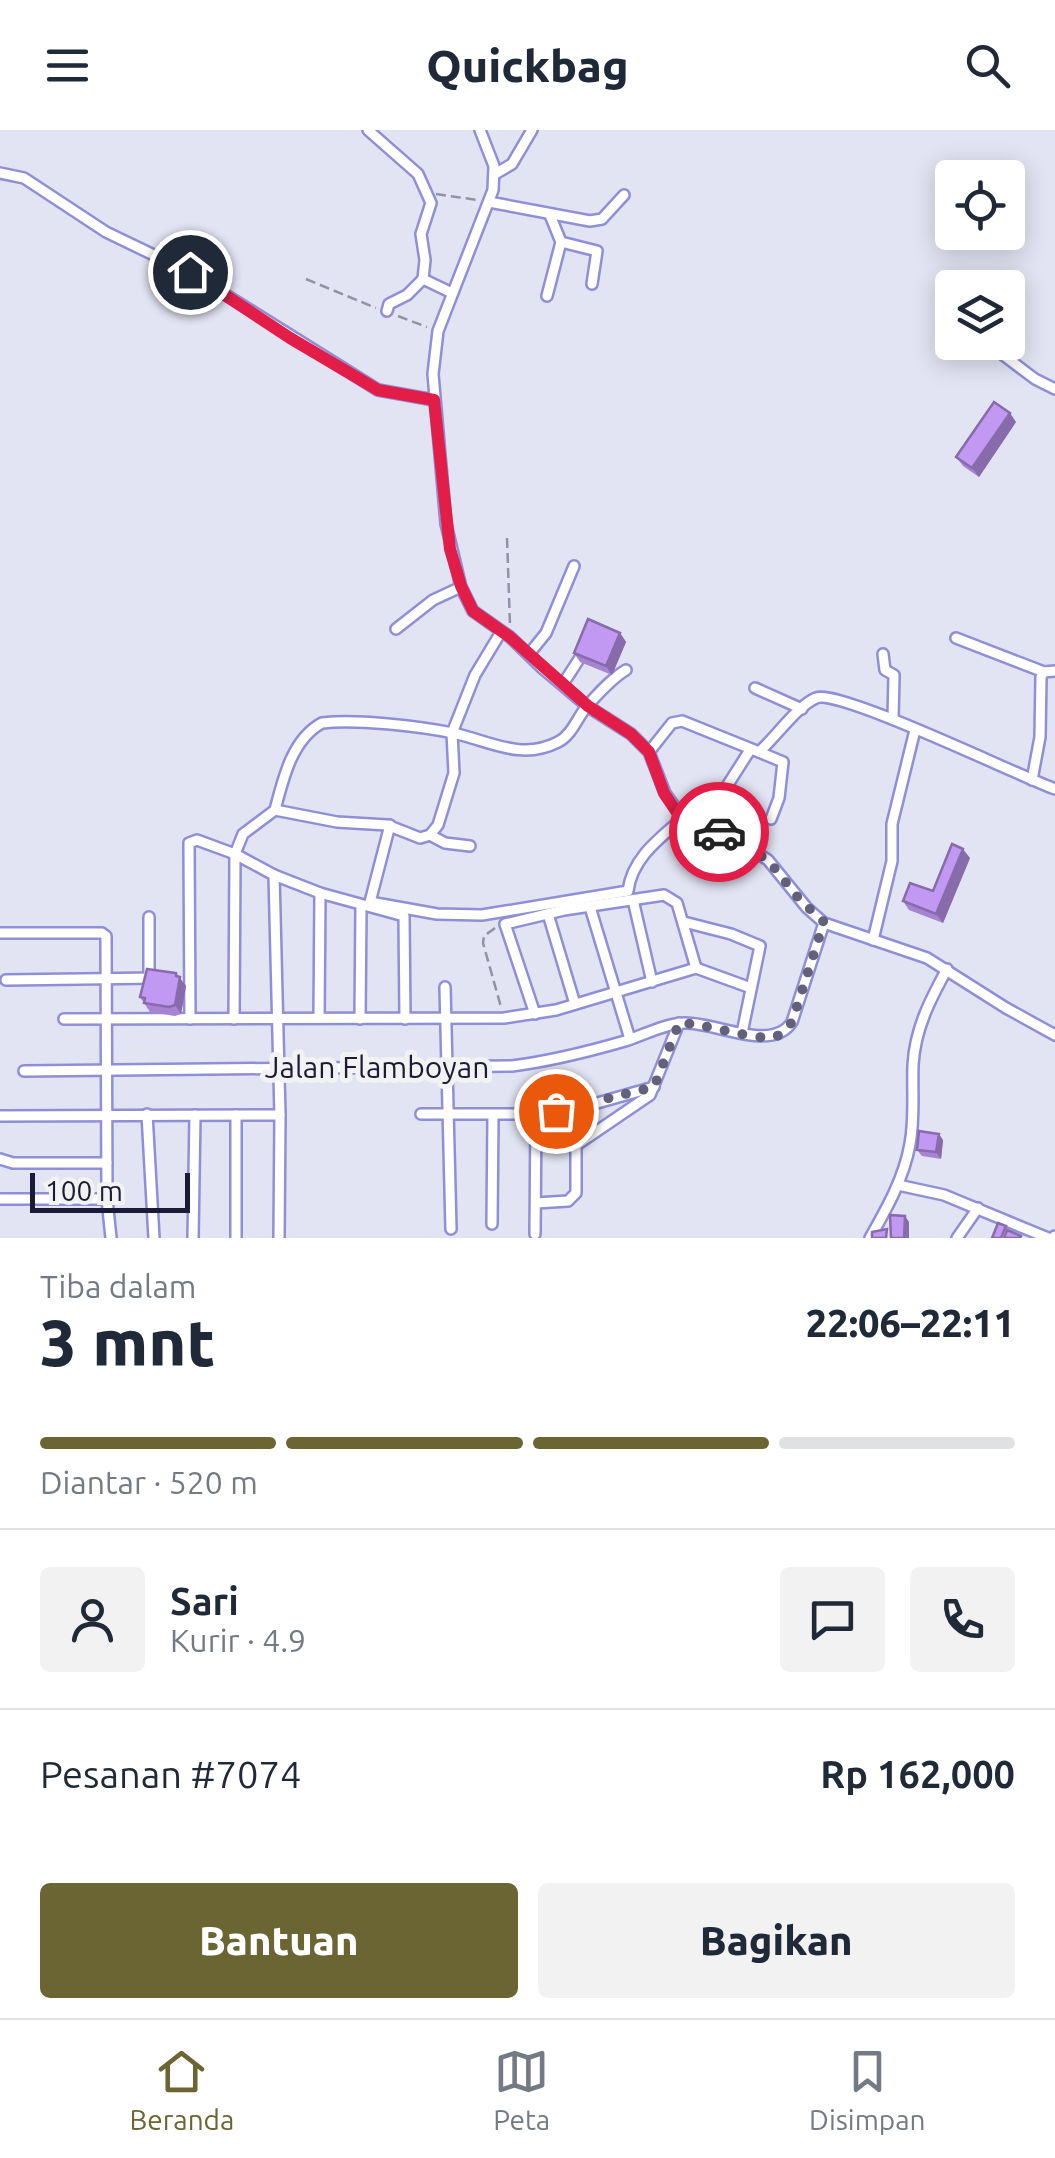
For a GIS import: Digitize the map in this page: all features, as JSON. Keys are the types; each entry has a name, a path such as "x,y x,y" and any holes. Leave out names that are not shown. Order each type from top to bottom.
{"street":[{"path":"368,130 418,174 430,204 421,234 423,279 407,296 389,304 386,312"},
{"path":"480,130 496,174 489,202 438,331 434,400 446,524 461,586 480,618 506,634 588,706 631,734 649,752 664,793 684,818 768,860 800,900 824,922 927,958 1055,1035"},
{"path":"496,174 512,164 532,130"},
{"path":"0,173 24,178 106,232 190,272 378,390 434,400"},
{"path":"489,202 578,221 598,220 610,213 624,195"},
{"path":"547,296 561,242 550,215"},
{"path":"561,242 597,251 592,284"},
{"path":"423,279 452,293"},
{"path":"1010,360 1055,389"},
{"path":"529,654 546,633 574,566"},
{"path":"396,628 433,600 461,586"},
{"path":"430,835 438,825 454,773 452,733 475,675 506,634"},
{"path":"956,638 1050,672 1040,681 1040,738 1032,780"},
{"path":"564,684 588,642"},
{"path":"883,654 885,670 894,672 893,719"},
{"path":"234,1019 235,854 243,834 275,810 301,741 322,722 452,733 498,748 530,750 563,740 614,677 626,670"},
{"path":"755,688 802,709"},
{"path":"708,827 720,798 754,751 816,698 828,696 893,719 1055,789"},
{"path":"649,752 677,721 695,724 783,762 771,819"},
{"path":"873,940 892,861 892,824 914,730"},
{"path":"275,810 337,822 364,821 414,836 430,835 440,842 470,846"},
{"path":"390,826 370,902 437,914 482,915 628,890 629,878 641,856 684,818"},
{"path":"190,1019 188,845 197,840 320,894 404,916 405,1019"},
{"path":"274,875 280,1115 278,1238"},
{"path":"319,1018 320,894"},
{"path":"535,1014 505,924 659,895 670,897 677,903 684,922 696,968"},
{"path":"633,900 652,982"},
{"path":"360,1019 362,906"},
{"path":"590,907 630,1039"},
{"path":"548,914 576,1004"},
{"path":"149,917 149,978"},
{"path":"684,922 759,944 761,952 742,1033"},
{"name":"Jalan Flamboyan","path":"24,1071 447,1068 543,1062 679,1023 710,1025 770,1038 788,1028 824,922"},
{"path":"0,933 102,932 107,939 107,1199 111,1238"},
{"path":"64,1020 504,1018 576,1004 696,968 751,988"},
{"path":"870,1238 898,1186 910,1147 913,1062 919,1032 923,1014 947,969"},
{"path":"6,980 163,978"},
{"path":"176,978 190,978"},
{"path":"445,986 452,1229"},
{"path":"578,1144 640,1104 654,1087 679,1023"},
{"path":"422,1114 536,1114 576,1109 654,1087"},
{"path":"536,1204 568,1201 575,1196 576,1109"},
{"path":"147,1114 154,1238"},
{"path":"194,1238 195,1114"},
{"path":"236,1114 236,1238"},
{"path":"535,1234 536,1114"},
{"path":"0,1116 280,1115"},
{"path":"492,1115 492,1224"},
{"path":"0,1159 13,1163 108,1163"},
{"path":"898,1186 944,1194 1053,1238"},
{"path":"0,1199 107,1199"},
{"path":"957,1238 978,1208"}],"path":[{"path":"426,192 489,202"},
{"path":"306,279 438,331"},
{"path":"506,634 507,538"},
{"path":"504,1018 483,939 486,933 505,924"}],"building":[{"path":"994,402 1010,413 972,468 956,457"},
{"path":"588,619 620,633 606,666 574,653"},
{"path":"952,844 963,849 936,914 903,901 910,883 933,891"},
{"path":"147,969 180,977 175,1005 144,1003 145,998 140,997"},
{"path":"919,1131 939,1134 936,1152 917,1150"},
{"path":"890,1215 905,1216 904,1238 891,1238"},
{"path":"998,1223 1006,1226 1001,1238 992,1238"},
{"path":"887,1229 886,1238 872,1238 872,1232"},
{"path":"1007,1230 1021,1236 1020,1238 1004,1238"}],"way so far":[{"path":"556,1111 654,1087 679,1023 710,1025 770,1038 792,1022 824,922 800,900 768,860 719,832"}],"route":[{"path":"190,272 378,390 434,400 450,549 473,611 510,637 588,706 631,734 649,752 664,793 676,811 719,832"}]}
